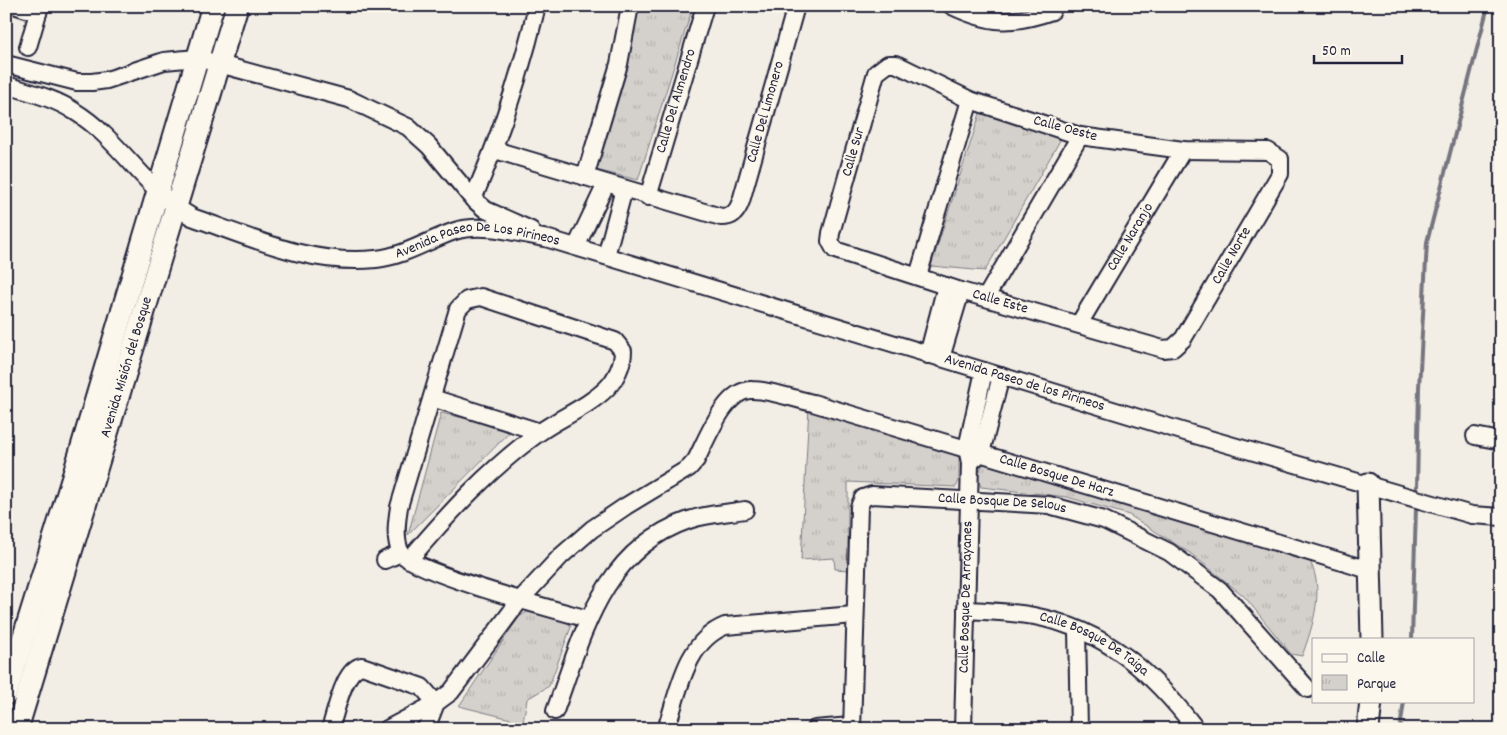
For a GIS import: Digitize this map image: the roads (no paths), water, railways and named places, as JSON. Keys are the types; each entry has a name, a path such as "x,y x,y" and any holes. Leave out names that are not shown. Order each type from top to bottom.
{"main road":[{"name":"Avenida Misión del Bosque","path":"6,694 159,192 213,6"},
{"name":"Avenida Misión del Bosque","path":"17,729 177,209 237,6"},
{"path":"1368,484 1372,638"},
{"path":"1368,729 1371,702"}],"street":[{"path":"16,6 39,10 28,47"},
{"path":"473,199 495,150 522,64 537,6"},
{"path":"585,177 619,64 630,6"},
{"name":"Calle Del Almendro","path":"648,197 705,6"},
{"name":"Calle Del Limonero","path":"648,197 721,216 732,215 738,210 796,6"},
{"path":"952,6 974,17 1000,22 1029,19 1052,11"},
{"name":"Avenida Paseo De Los Pirineos","path":"6,64 77,82 92,82 117,77 164,60 198,58 349,99 408,127 430,146 473,199 486,210 549,239"},
{"name":"Calle Oeste","path":"888,64 896,64 970,100 1080,136 1183,150 1268,151 1280,160"},
{"name":"Calle Sur","path":"831,246 831,233 876,73 888,64"},
{"name":"Avenida Paseo De Los Pirineos","path":"6,85 46,98 74,111 97,128 177,209 192,217 302,254 330,259 378,259 404,253 456,230 483,228 549,239"},
{"path":"918,276 970,100"},
{"path":"986,297 1080,136"},
{"path":"495,150 648,197"},
{"name":"Calle Naranjo","path":"1079,324 1183,150"},
{"name":"Calle Norte","path":"1173,348 1183,339 1280,174 1280,160"},
{"path":"576,247 606,184"},
{"path":"606,256 624,190"},
{"name":"Avenida Paseo de los Pirineos","path":"549,239 984,371 1472,515 1501,517"},
{"name":"Calle Este","path":"831,246 840,253 954,288 1163,349 1173,348"},
{"path":"935,356 954,288"},
{"path":"472,298 490,300 616,341 622,346 622,362 608,388 540,432 478,484 405,556 397,532 399,507 458,309 472,298"},
{"name":"Calle Bosque De Arrayanes","path":"963,729 969,500 984,371"},
{"name":"Calle Bosque De Arrayanes","path":"973,455 1001,376"},
{"name":"Calle Bosque De Harz","path":"520,600 561,556 592,529 689,468 696,460 729,400 742,391 753,390 813,403 973,455 1370,570"},
{"path":"432,398 540,432"},
{"path":"1475,436 1501,442"},
{"name":"Calle Bosque De Selous","path":"852,728 854,615 859,507 863,498 872,495 1028,503 1075,511 1104,520 1160,547 1220,590 1308,689"},
{"path":"555,711 588,618 616,570 640,547 689,520 745,510"},
{"path":"385,560 405,556 520,600 588,618"},
{"path":"388,729 436,703 451,692 520,600"},
{"name":"Calle Bosque De Taiga","path":"966,610 1036,616 1077,630 1128,656 1162,687 1196,729"},
{"path":"666,729 693,652 713,631 725,626 854,615"},
{"path":"1077,630 1079,729"},
{"path":"330,729 347,678 353,669 358,667 422,687 436,703"},
{"path":"426,729 436,703"},
{"path":"816,729 852,728"}],"waterway":[{"path":"1417,488 1419,388 1427,242 1488,6"},
{"path":"1412,638 1416,508"},
{"path":"1400,729 1404,702"}]}
